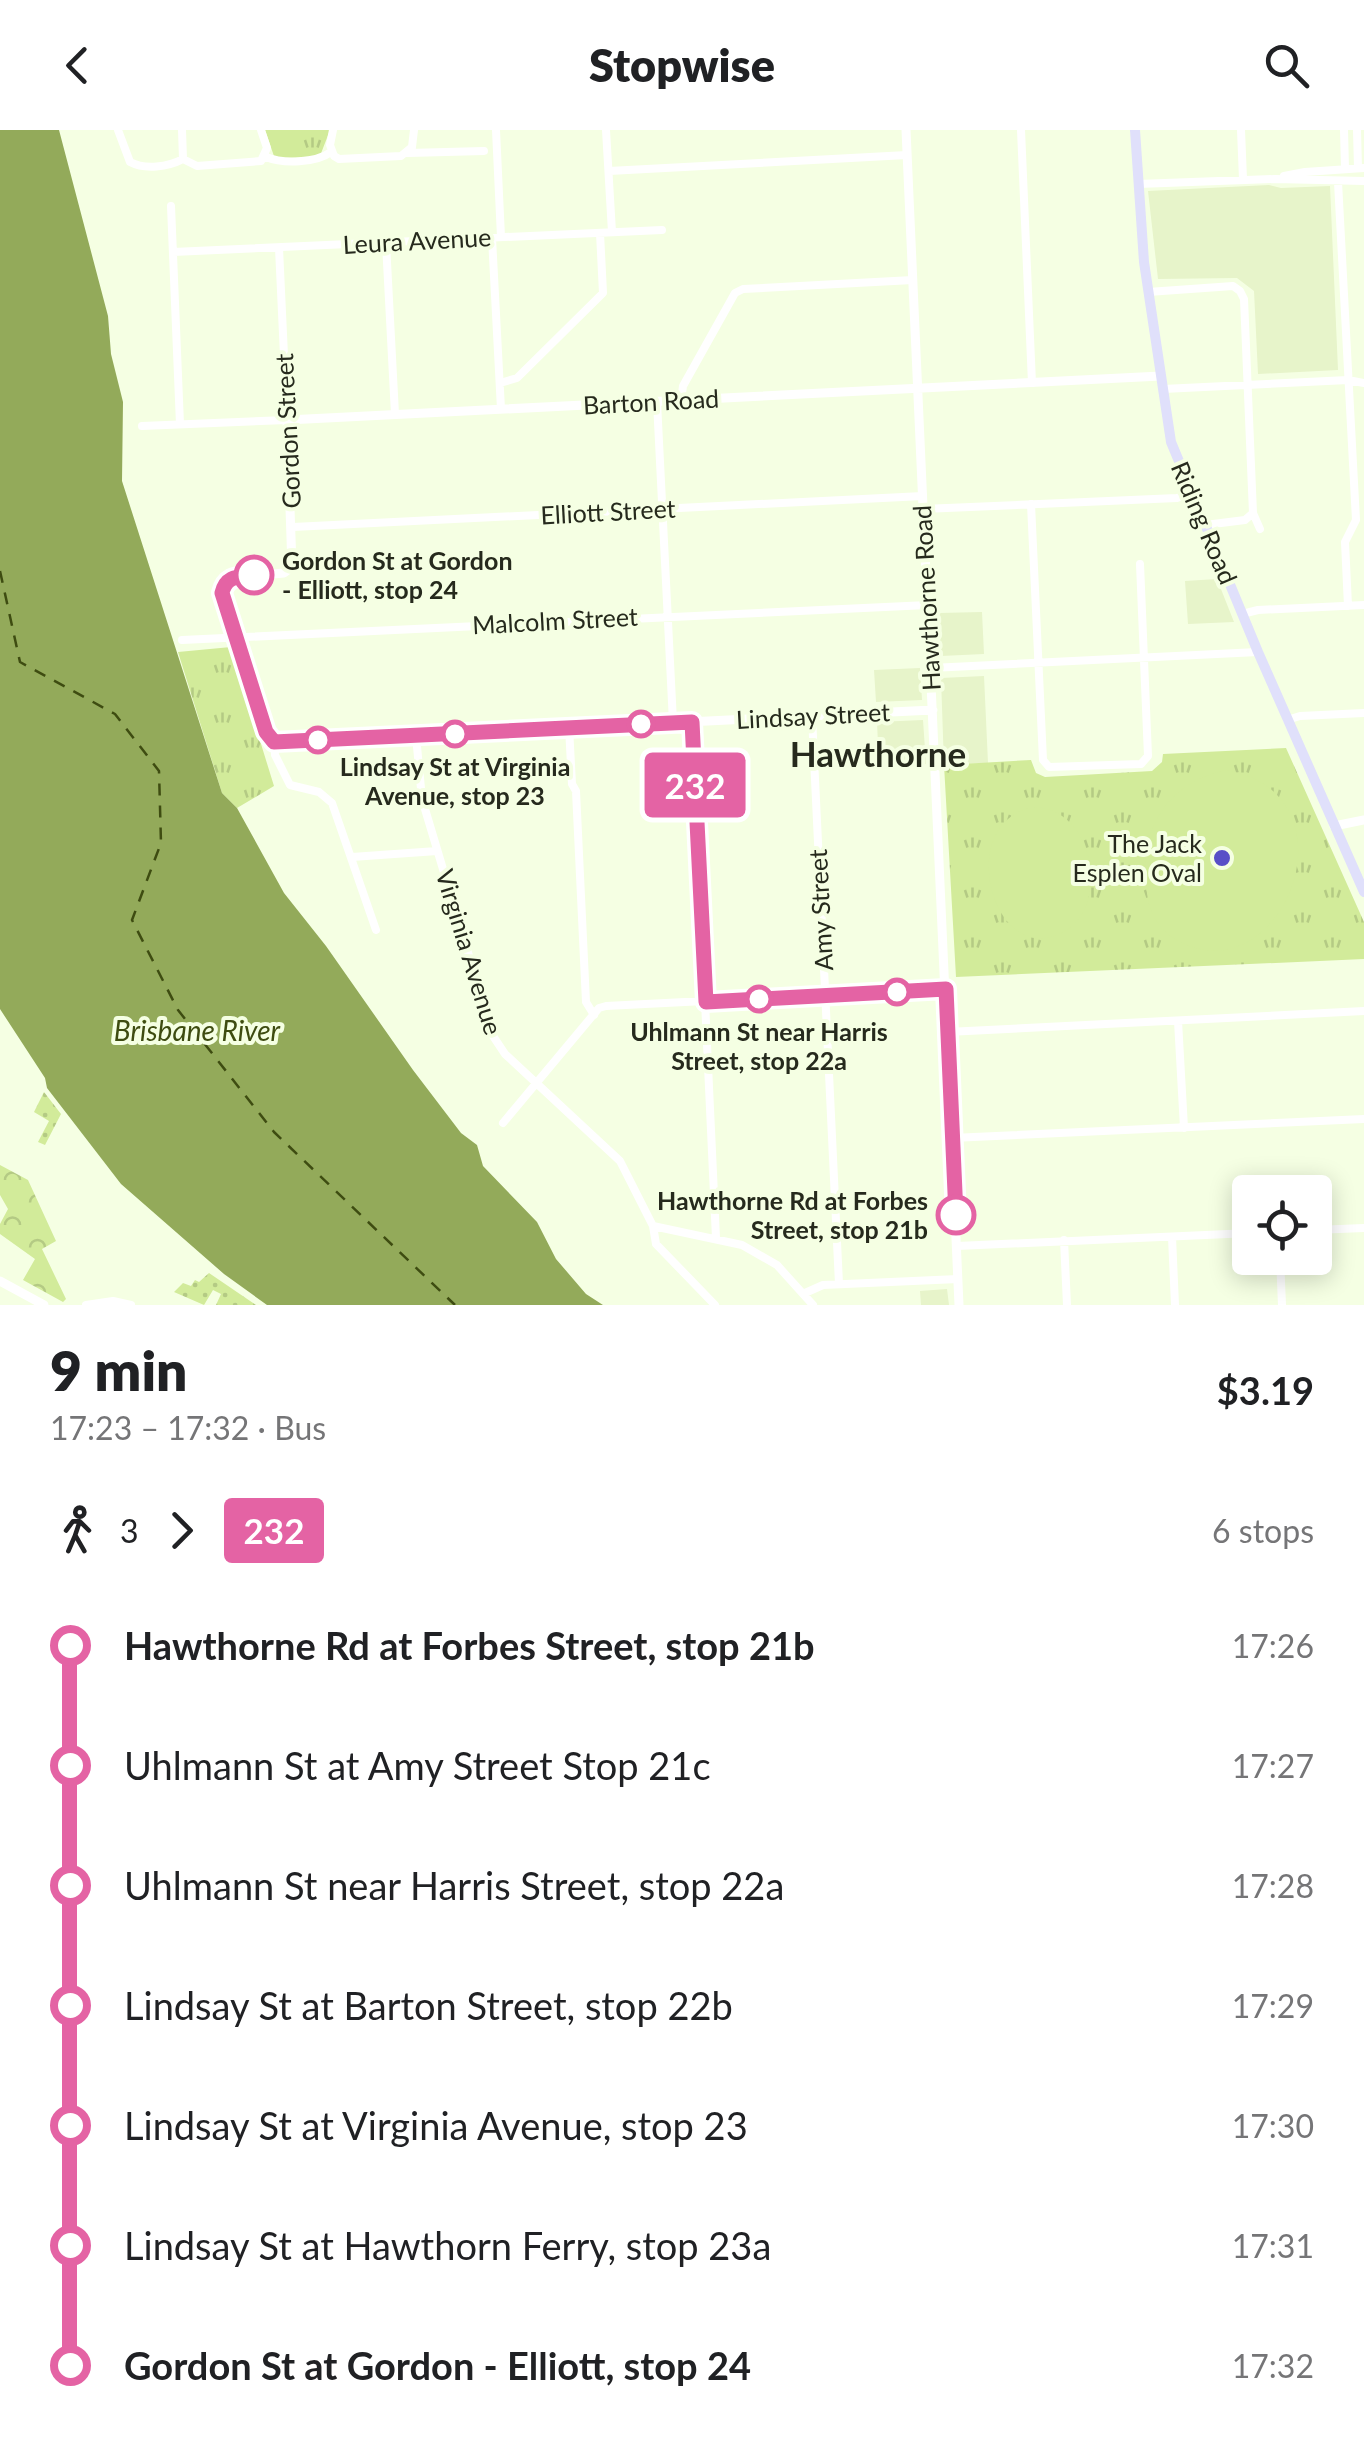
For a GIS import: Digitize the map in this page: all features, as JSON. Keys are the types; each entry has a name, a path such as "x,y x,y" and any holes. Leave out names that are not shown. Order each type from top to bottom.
{"main road":[{"name":"Riding Road","path":"1135,130 1148,292 1171,442 1364,892"}],"street":[{"path":"118,130 130,162 135,165 170,165 183,159"},
{"path":"182,130 183,159"},
{"path":"262,130 266,157"},
{"path":"331,152 332,130"},
{"path":"408,153 414,130"},
{"path":"496,130 501,409"},
{"path":"606,130 612,232"},
{"name":"Hawthorne Road","path":"906,130 959,1305"},
{"path":"1021,130 1032,382"},
{"path":"1241,130 1243,179"},
{"path":"1344,130 1345,168"},
{"path":"1274,178 1361,168 1356,130"},
{"path":"331,152 339,158 484,151"},
{"path":"183,159 197,166 253,164 266,157 277,161 320,158 331,152"},
{"path":"609,172 907,156"},
{"path":"1138,184 1274,178 1364,181"},
{"path":"1338,182 1356,520 1345,542 1348,606"},
{"path":"171,206 180,424"},
{"name":"Leura Avenue","path":"173,252 662,230"},
{"path":"500,382 517,378 603,292 600,232"},
{"path":"386,242 395,414"},
{"name":"Gordon Street","path":"279,248 294,558 290,570 284,573 234,577 224,584 223,596 275,754 290,784 319,792 332,803 352,857"},
{"path":"681,401 683,386 735,292 913,280"},
{"path":"1148,292 1232,286 1244,299 1254,513 1260,529"},
{"path":"1162,383 1364,379"},
{"name":"Barton Road","path":"142,426 1032,382 1162,383"},
{"path":"657,402 673,722"},
{"path":"923,510 1177,498 1191,492"},
{"name":"Elliott Street","path":"293,527 923,496"},
{"path":"1031,504 1045,766 1141,764 1146,760 1149,752 1140,564"},
{"path":"1205,526 1245,520 1254,513"},
{"name":"Malcolm Street","path":"182,640 928,604"},
{"path":"1242,614 1364,605"},
{"path":"931,668 1258,652"},
{"name":"Lindsay Street","path":"274,742 932,710"},
{"path":"1287,720 1364,713"},
{"name":"Amy Street","path":"812,716 839,1284"},
{"path":"692,722 716,1238"},
{"path":"569,727 586,1002 594,1014"},
{"name":"Virginia Avenue","path":"416,736 419,789 493,1036 505,1054 620,1161 653,1226 656,1244 715,1305"},
{"path":"1334,826 1364,820"},
{"path":"376,930 352,857 438,851"},
{"path":"504,1123 594,1014 606,1006 946,989"},
{"path":"948,1032 1364,1011"},
{"path":"1178,1021 1184,1128"},
{"path":"952,1138 1364,1120"},
{"path":"653,1226 742,1246 777,1265 813,1305"},
{"path":"1332,1229 1364,1228"},
{"path":"957,1246 1232,1234"},
{"path":"1172,1236 1175,1305"},
{"path":"1064,1240 1067,1305"},
{"path":"1281,1275 1282,1305"},
{"path":"805,1293 823,1285 958,1279"},
{"path":"0,1281 44,1305"},
{"path":"86,1305 112,1301 131,1305"}],"shaded area":[{"path":"1330,186 1338,370 1258,374 1254,291 1237,278 1158,279 1148,191"},
{"path":"1217,579 1234,622 1188,624 1185,581"},
{"path":"982,612 984,654 941,656 939,613"},
{"path":"920,668 922,700 876,702 874,670"},
{"path":"984,676 988,763 944,765 941,678"},
{"path":"923,720 926,764 879,767 877,722"},
{"path":"947,1289 949,1305 921,1305 920,1291"}],"green space":[{"path":"265,130 330,130 320,156 275,159"},
{"path":"231,647 274,786 237,808 222,793 178,652"},
{"path":"1286,748 1364,922 1364,959 956,977 944,765 1031,760 1036,773 1045,777 1152,771 1162,762 1163,754"},
{"name":"The Jack Esplen Oval","path":"1226,770 1266,786 1289,812 1298,846 1294,880 1279,913 1255,937 1224,950 1189,946 1159,924 1149,904 1146,858 1157,819 1169,802 1203,777"},
{"path":"1033,807 1056,812 1073,826 1085,846 1090,868 1090,892 1082,913 1068,929 1046,938 1026,936 1009,923 990,882 989,857 996,835 1010,817"},
{"path":"44,1092 61,1114 45,1145 38,1142 49,1121 34,1112"},
{"path":"0,1165 28,1180 56,1241 42,1249 66,1299 63,1302 23,1280 35,1259 0,1234 0,1224 8,1209 0,1195"},
{"path":"209,1273 256,1305 216,1305 221,1294 213,1290 204,1305 174,1292 183,1283 191,1286"}],"water":[{"name":"Brisbane River","path":"0,130 59,130 108,316 111,354 123,402 122,481 222,793 237,808 284,893 461,1133 477,1145 483,1166 537,1222 556,1259 586,1294 603,1305 267,1305 224,1274 121,1184 47,1088 45,1078 0,1009"}],"ferry route":[{"path":"0,571 20,662 115,714 159,771 161,843 132,920 178,1010 274,1132 455,1305"}],"bus line":[{"name":"232","path":"254,575 231,578 222,593 266,732 274,742 692,722 706,1002 946,989 956,1215"}],"place":[{"name":"Gordon St at Gordon - Elliott, stop 24","path":"254,575"},
{"name":"Lindsay St at Virginia Avenue, stop 23","path":"455,734"},
{"name":"The Jack Esplen Oval","path":"1222,858"},
{"name":"Uhlmann St near Harris Street, stop 22a","path":"759,999"},
{"name":"Hawthorne Rd at Forbes Street, stop 21b","path":"956,1215"}],"district":[{"name":"Hawthorne","path":"878,755"}]}
